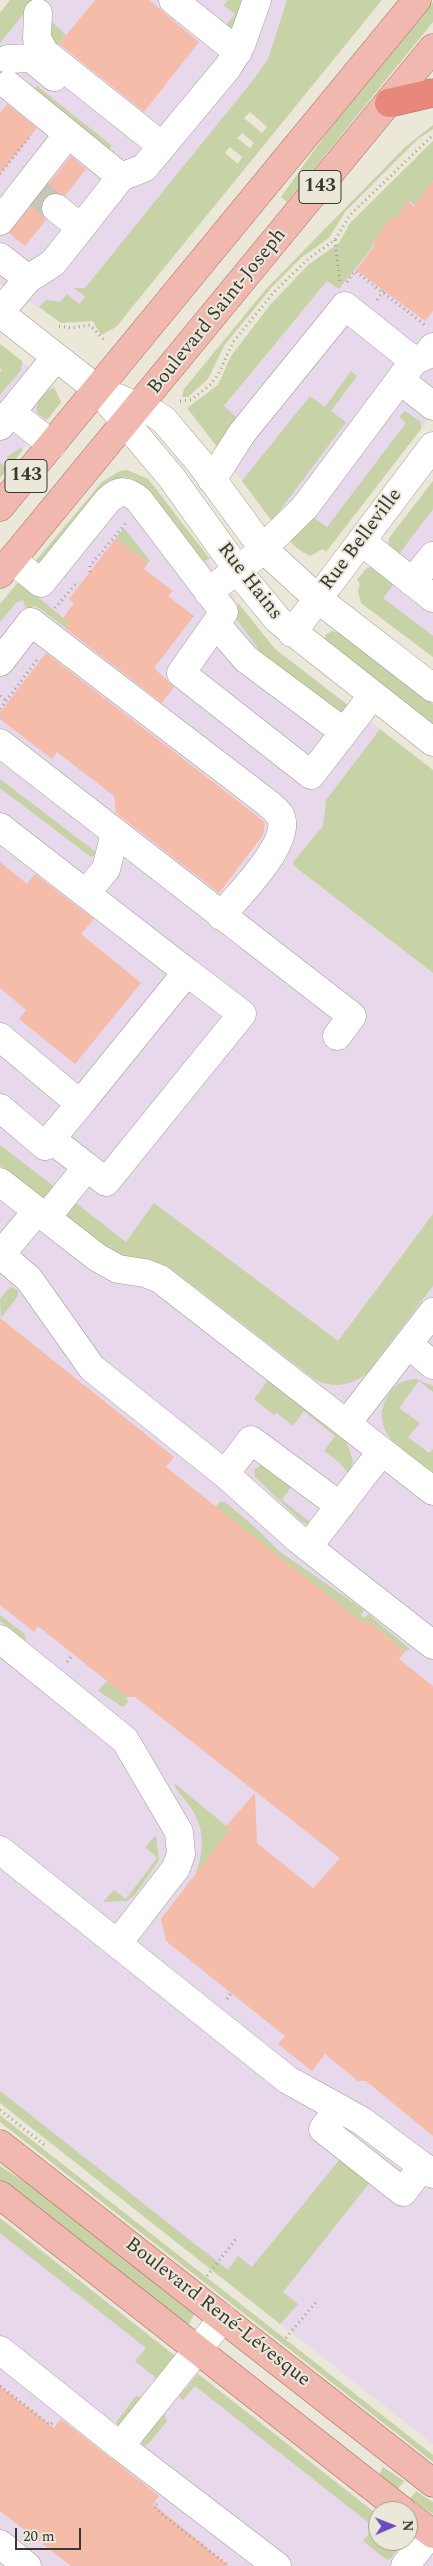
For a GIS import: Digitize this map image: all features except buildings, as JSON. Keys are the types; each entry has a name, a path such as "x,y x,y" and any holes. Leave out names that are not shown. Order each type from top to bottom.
{"highway":[{"path":"389,103 433,93"}],"main road":[{"name":"143","path":"0,506 98,390 417,0"},
{"name":"Boulevard Saint-Joseph","path":"6,567 133,415 433,48"},
{"name":"Boulevard René-Lévesque","path":"0,2144 433,2483"},
{"name":"Boulevard René-Lévesque","path":"0,2195 390,2501"},
{"path":"418,2522 432,2533"}],"street":[{"path":"173,0 238,52"},
{"path":"2,318 28,279 53,263 122,177 144,168 228,68 238,52 256,0"},
{"path":"43,6 37,39 45,53 158,151"},
{"path":"5,80 7,51 43,6"},
{"path":"5,80 31,58 158,151"},
{"path":"5,80 122,177"},
{"path":"0,221 40,195 68,134"},
{"path":"40,195 81,228"},
{"path":"0,256 28,279"},
{"path":"212,480 242,433 345,306 419,354 433,406"},
{"name":"Rue Hains","path":"2,318 133,415 171,477 238,570 278,620 372,696 433,742"},
{"path":"208,592 264,548 305,507 419,354"},
{"path":"52,445 6,419 56,357"},
{"name":"Rue Hains","path":"133,415 164,420 264,548 318,598 433,688"},
{"name":"Rue Belleville","path":"292,633 431,452"},
{"path":"6,567 41,583 108,500 119,491 126,491 139,500 224,612 181,672 311,775 372,696"},
{"path":"361,541 423,590 433,556"},
{"path":"0,662 31,622 269,804 280,816 282,833 273,853 221,916"},
{"path":"216,624 246,659 344,732"},
{"path":"0,743 352,1016 337,1036"},
{"path":"0,828 86,892 242,1014 106,1182 52,1139"},
{"path":"86,892 106,869 115,833"},
{"path":"0,1108 45,1146 187,972"},
{"path":"0,1036 80,1104"},
{"path":"87,1167 0,1254 33,1283 92,1368 225,1474 308,1547 433,1644"},
{"path":"0,1182 41,1215 111,1266 126,1272 153,1275 160,1279 433,1491"},
{"path":"347,1423 433,1312"},
{"path":"408,1344 433,1365"},
{"path":"225,1474 251,1440 340,1506"},
{"path":"308,1547 382,1452"},
{"path":"0,1639 124,1740 179,1832 182,1854 176,1868 118,1943"},
{"path":"0,1850 288,2080 362,2121 428,2170"},
{"path":"120,2446 223,2318"},
{"path":"0,2350 120,2446 277,2566"},
{"path":"405,2566 432,2533"},
{"path":"0,2544 27,2566"}],"path":[{"path":"0,174 35,130"},
{"name":"Boulevard Saint-Joseph","path":"179,400 191,400 210,385 218,374 233,342 275,291 308,259 335,239 350,215 433,135"},
{"path":"335,239 341,290 354,271 383,291 419,354"},
{"path":"373,305 383,291"},
{"path":"62,328 90,325 96,335"},
{"path":"90,572 90,566 123,526"},
{"path":"56,609 75,585 80,584"},
{"path":"0,709 40,656"},
{"path":"0,696 7,701"},
{"path":"227,1999 231,1993"},
{"path":"205,2278 236,2239"},
{"path":"284,2340 316,2302"}],"shaded area":[{"path":"10,0 295,0 266,76 64,323 0,284 0,13"},
{"path":"433,178 433,413 326,552 323,549 310,556 298,549 270,519 211,439 224,407 327,281"},
{"path":"0,344 54,387 61,402 0,478"},
{"path":"127,470 148,479 157,489 239,604 275,649 380,729 326,800 323,826 293,862 294,866 433,973 433,2444 0,2103 0,604 102,482 120,471"},
{"path":"433,481 433,657 361,603 358,591 360,584 357,580"},
{"path":"0,2218 368,2507 368,2551 418,2551 418,2546 433,2558 433,2566 0,2566"}],"green space":[{"path":"10,0 35,0 0,43 0,13"},
{"path":"228,0 242,0 231,31 225,26 235,14 223,5"},
{"path":"287,0 382,0 116,327 101,335 93,321 61,323 39,307 46,300 60,302 67,294 79,304 85,297 74,288 85,288 254,79 268,59","holes":["250,112 267,127 262,133 244,118","242,133 254,143 250,148 237,138","230,147 242,157 238,164 225,153"]},
{"path":"433,2 433,22 287,202 281,197 348,103"},
{"path":"49,19 66,35 53,51"},
{"path":"37,86 111,145 109,152 32,92"},
{"path":"433,125 433,129 418,139 345,212 329,238 302,257 272,287 224,346 208,379 188,397 182,397 184,389 266,289 405,147"},
{"path":"433,141 433,181 415,205 410,201 395,221 391,218 372,244 374,245 339,289 327,281 224,406 237,418 218,448 187,408 218,385 231,356 270,305 308,265 339,243 350,223"},
{"path":"0,344 22,361 21,370 0,395 0,373 2,370 0,368"},
{"path":"351,371 357,376 331,411 346,422 272,521 242,481 310,396 325,407"},
{"path":"54,387 61,402 47,420 38,414 36,408 40,397"},
{"path":"405,411 421,422 421,429 326,552 323,549 310,556 298,549 289,540 313,517 327,527 406,423 400,418 401,414"},
{"path":"20,448 23,450 0,478 0,463 5,466 8,462 7,457"},
{"path":"127,470 148,479 210,559 199,562 193,558 164,515 139,483 133,479 123,478 108,485 40,567 34,563 102,482 120,471"},
{"path":"433,481 433,509 399,554 389,547 389,538"},
{"path":"124,528 150,561 148,563 116,538"},
{"path":"371,567 394,584 383,598 433,636 433,657 361,603 358,591 360,584 357,580 366,569"},
{"path":"19,581 63,618 166,697 162,701 39,608 33,606 27,611 23,600 16,603 0,622 0,604"},
{"path":"239,604 275,649 349,706 341,717 264,657 235,617 234,610"},
{"path":"332,631 340,633 433,704 433,726 326,644 325,635"},
{"path":"380,729 433,770 433,973 294,866 293,862 323,826 326,800"},
{"path":"0,779 97,853 91,857 0,788"},
{"path":"0,1145 56,1188 46,1201 0,1165"},
{"path":"72,1200 126,1242 154,1203 338,1341 433,1214 433,1286 367,1373 354,1381 341,1385 328,1384 314,1379 169,1267 132,1260 104,1246 62,1212"},
{"path":"10,1287 18,1290 18,1296 1,1318 0,1299"},
{"path":"416,1379 433,1386 433,1392 419,1381 399,1408 420,1423 408,1437 429,1453 433,1449 433,1474 394,1443 387,1434 383,1423 382,1412 386,1399 392,1390 402,1382"},
{"path":"268,1380 347,1443 353,1461 349,1474 340,1463 324,1451 335,1436 304,1411 293,1426 277,1413 274,1415 254,1399"},
{"path":"262,1464 293,1484 282,1500 310,1522 306,1524 301,1521 255,1477 254,1470"},
{"path":"220,1502 225,1502 256,1528 279,1551 364,1610 361,1615 365,1618 368,1614 410,1649 405,1651 367,1620 364,1624 215,1507"},
{"path":"0,1615 25,1634 26,1641 0,1621"},
{"path":"107,1681 127,1697 128,1702 123,1707 98,1691"},
{"path":"174,1783 230,1829 195,1875 201,1857 201,1830 194,1813 176,1789"},
{"path":"156,1835 159,1860 135,1895 127,1901 103,1902 114,1890 126,1899 157,1858 145,1847"},
{"path":"0,2091 228,2270 238,2256 252,2267 345,2153 371,2181 283,2292 298,2304 280,2324 0,2103"},
{"path":"0,2115 433,2455 433,2462 0,2122"},
{"path":"0,2166 38,2190 191,2309 194,2315 189,2324 182,2323 0,2180"},
{"path":"0,2218 175,2356 160,2377 156,2378 135,2361 146,2348 0,2233"},
{"path":"198,2374 368,2507 368,2522 195,2386 183,2400 179,2397"},
{"path":"136,2396 142,2398 118,2426 116,2422"},
{"path":"165,2415 167,2421 148,2444 144,2446 142,2444 143,2439 162,2416"},
{"path":"383,2467 404,2481 397,2490 378,2477"},
{"path":"416,2491 433,2502 433,2514 418,2504 418,2501 410,2499"},
{"path":"368,2535 368,2545 363,2541"},
{"path":"376,2551 397,2551 387,2560"}],"tunnel":[{"path":"37,193 56,208"}]}
